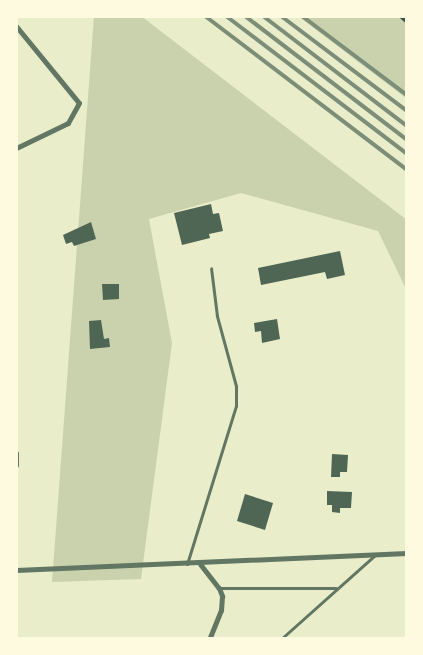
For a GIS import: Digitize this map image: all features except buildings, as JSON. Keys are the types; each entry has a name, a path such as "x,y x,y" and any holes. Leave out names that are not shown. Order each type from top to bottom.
{"street":[{"path":"16,26 79,103 68,123 16,148"},
{"path":"16,453 16,465"},
{"path":"16,570 200,564 407,553"},
{"path":"200,564 219,588 221,610 209,639"}],"lane":[{"path":"187,564 236,406 236,386 217,316 211,268"},
{"path":"281,639 375,555"},
{"path":"219,588 338,588"}],"path":[{"path":"400,16 407,22"}],"green space":[{"path":"94,16 141,16 407,220 407,291 378,231 241,193 149,219 172,343 141,579 52,582"},
{"path":"298,16 407,16 407,99"}],"railway":[{"path":"205,16 407,170"},
{"path":"226,16 407,154"},
{"path":"245,16 407,140"},
{"path":"263,16 407,126"},
{"path":"281,16 407,111"},
{"path":"302,16 407,95"}]}
